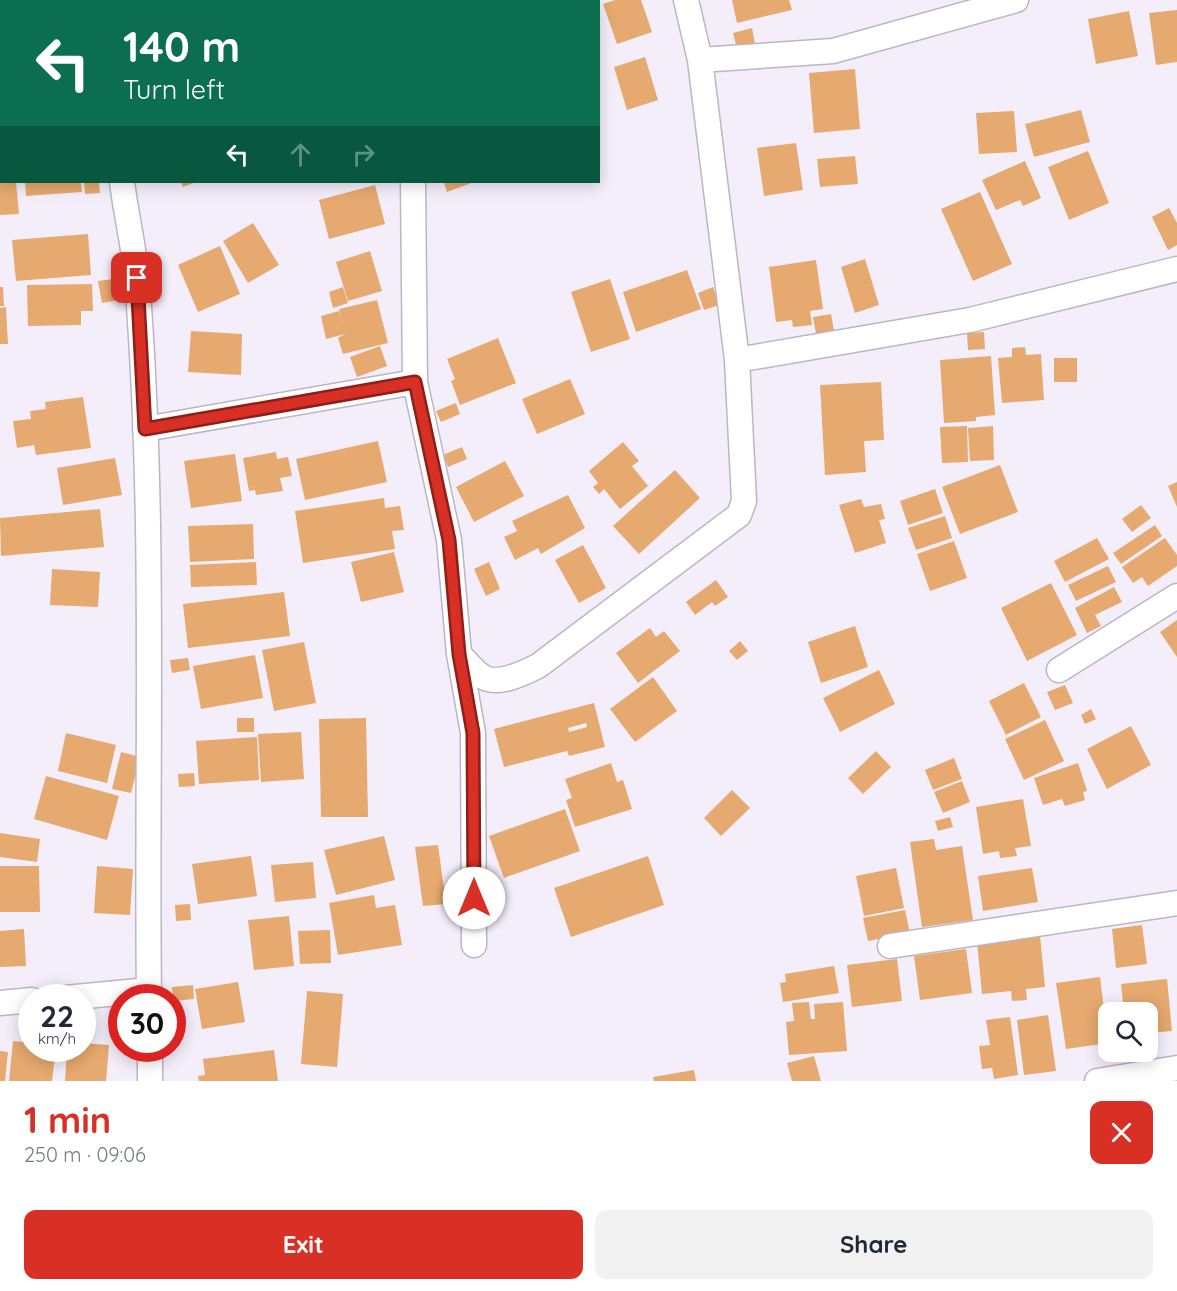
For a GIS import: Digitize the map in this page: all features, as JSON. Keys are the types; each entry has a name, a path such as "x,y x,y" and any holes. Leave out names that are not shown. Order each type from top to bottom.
{"street":[{"path":"459,654 484,678 498,679 523,674 538,666 623,604 740,515 744,501 737,360 700,60 686,0"},
{"path":"700,60 843,50 1016,0"},
{"path":"122,183 137,278 145,429 151,690 149,984"},
{"path":"413,183 415,382 449,540 459,654 473,733 474,945"},
{"path":"737,360 970,320 1177,269"},
{"path":"145,429 415,382"},
{"path":"1059,670 1177,596"},
{"path":"890,946 1177,903"},
{"path":"0,1003 18,1001"},
{"path":"150,1062 150,1081"},
{"path":"1110,1080 1177,1068"}],"building":[{"path":"615,0 641,0 652,32 617,44 603,4"},
{"path":"732,0 789,0 792,10 737,23"},
{"path":"1177,10 1177,62 1156,65 1149,13"},
{"path":"1129,11 1138,56 1096,64 1088,19"},
{"path":"752,28 755,44 737,48 733,33"},
{"path":"645,57 658,100 627,110 614,67"},
{"path":"855,69 860,129 814,133 809,73"},
{"path":"1081,110 1090,142 1034,157 1025,124"},
{"path":"1014,111 1017,152 979,154 976,113"},
{"path":"796,143 803,190 764,196 757,148"},
{"path":"1088,151 1109,203 1069,220 1048,167"},
{"path":"855,156 858,184 820,187 817,159"},
{"path":"1025,161 1041,198 1023,206 1020,200 996,210 982,180"},
{"path":"0,183 16,183 19,214 0,215"},
{"path":"25,183 81,183 82,192 26,196"},
{"path":"84,183 99,183 100,193 85,194"},
{"path":"181,183 193,183 183,187"},
{"path":"444,183 471,183 447,192"},
{"path":"375,185 385,224 329,239 319,200"},
{"path":"980,192 1012,264 973,281 941,209"},
{"path":"1169,208 1177,223 1177,245 1168,250 1152,217"},
{"path":"253,223 279,265 248,283 223,241"},
{"path":"88,234 91,275 16,281 12,240"},
{"path":"220,246 240,294 198,312 178,265"},
{"path":"370,251 382,291 348,301 336,262"},
{"path":"865,259 879,305 855,313 841,267"},
{"path":"816,260 823,309 810,311 812,325 793,327 792,320 776,322 769,267"},
{"path":"687,270 701,309 636,332 623,292"},
{"path":"121,278 124,299 102,303 98,281"},
{"path":"610,279 630,339 591,352 571,292"},
{"path":"92,284 93,311 81,311 81,325 28,326 27,285"},
{"path":"0,287 3,287 4,306 0,306"},
{"path":"343,287 348,303 333,308 329,292"},
{"path":"713,287 719,305 704,310 698,293"},
{"path":"377,300 388,343 343,354 338,338 345,334 326,339 321,316 339,311 343,325 339,309"},
{"path":"6,307 8,344 0,344 0,308"},
{"path":"831,314 835,336 817,339 813,317"},
{"path":"191,331 242,334 241,375 188,372"},
{"path":"984,332 985,349 968,350 967,333"},
{"path":"498,338 516,383 460,405 451,381 455,379 447,359"},
{"path":"380,346 387,366 357,377 350,357"},
{"path":"1025,347 1026,355 1041,354 1044,400 1002,403 998,358 1012,357 1012,348"},
{"path":"991,356 995,415 976,417 976,421 944,423 940,360"},
{"path":"1054,358 1077,358 1077,382 1054,382"},
{"path":"570,379 585,414 537,434 522,399"},
{"path":"881,382 884,440 864,441 866,472 825,475 820,385"},
{"path":"83,397 91,448 36,455 34,445 17,448 13,421 31,419 30,411 46,409 45,402"},
{"path":"456,403 460,414 441,422 436,411"},
{"path":"967,426 968,462 942,463 940,427"},
{"path":"993,426 994,460 970,461 968,428"},
{"path":"378,441 387,482 305,500 296,459"},
{"path":"623,442 639,461 632,466 648,486 620,509 604,489 599,494 593,487 598,483 589,471"},
{"path":"462,447 467,459 448,467 443,455"},
{"path":"276,452 277,459 288,457 292,476 280,478 283,491 256,495 255,490 249,491 243,458"},
{"path":"235,454 242,501 191,508 184,461"},
{"path":"115,458 122,495 63,505 57,468"},
{"path":"505,461 524,496 474,522 456,487"},
{"path":"1000,465 1018,512 960,534 942,487"},
{"path":"675,470 700,498 639,554 613,526"},
{"path":"1177,482 1177,507 1168,486"},
{"path":"935,489 943,513 908,525 900,501"},
{"path":"568,495 585,528 541,554 538,548 515,560 504,537 517,531 512,521"},
{"path":"384,498 385,508 400,506 404,530 392,531 395,549 303,563 295,511"},
{"path":"861,499 864,507 881,504 885,519 879,520 886,543 855,553 839,505"},
{"path":"1141,505 1151,518 1132,532 1122,519"},
{"path":"100,509 104,547 1,556 0,518"},
{"path":"945,516 952,538 916,550 908,528"},
{"path":"253,524 254,559 190,562 188,526"},
{"path":"1155,525 1162,536 1121,564 1113,553"},
{"path":"1097,538 1109,559 1065,582 1054,561"},
{"path":"1165,538 1177,555 1177,566 1148,586 1142,577 1133,583 1122,567"},
{"path":"954,541 967,578 930,591 917,554"},
{"path":"583,545 606,588 579,603 555,560"},
{"path":"394,552 404,592 361,602 351,562"},
{"path":"256,562 257,585 191,587 190,565"},
{"path":"489,562 500,589 486,596 474,569"},
{"path":"1108,566 1116,582 1076,601 1068,585"},
{"path":"52,569 100,572 98,607 50,605"},
{"path":"716,580 728,597 715,606 712,602 695,615 686,602"},
{"path":"1051,583 1077,635 1027,661 1001,608"},
{"path":"1114,587 1122,602 1095,615 1101,626 1087,633 1075,608"},
{"path":"284,592 290,636 188,648 183,604"},
{"path":"1177,620 1177,657 1160,632"},
{"path":"855,626 868,667 821,683 808,642"},
{"path":"650,628 656,637 664,631 680,651 638,683 616,653"},
{"path":"740,641 748,651 737,660 729,651"},
{"path":"304,642 316,703 274,711 262,650"},
{"path":"255,655 263,698 201,709 193,666"},
{"path":"188,658 190,670 172,673 170,660"},
{"path":"879,670 895,704 840,732 823,698"},
{"path":"653,677 677,711 635,742 610,709"},
{"path":"1024,683 1041,717 1006,735 989,701"},
{"path":"1065,685 1073,703 1055,710 1047,692"},
{"path":"594,703 605,747 569,756 567,751 504,767 494,729","holes":["586,723 587,727 569,732 568,728"]},
{"path":"1091,709 1096,719 1085,724 1081,715"},
{"path":"237,718 254,718 254,732 237,732"},
{"path":"366,718 368,817 321,817 319,719"},
{"path":"1045,720 1064,761 1024,780 1005,739"},
{"path":"1131,726 1151,765 1107,789 1087,749"},
{"path":"301,732 304,779 261,782 258,734"},
{"path":"66,733 116,745 107,783 58,771"},
{"path":"257,737 259,780 199,784 196,741"},
{"path":"876,751 891,767 863,794 848,778"},
{"path":"121,752 140,757 131,793 112,789"},
{"path":"954,758 962,779 933,790 925,770"},
{"path":"611,763 617,782 623,780 632,809 575,827 566,800 572,798 565,779"},
{"path":"1078,763 1087,791 1083,792 1085,800 1065,806 1062,799 1043,805 1034,778"},
{"path":"194,773 195,786 179,787 178,774"},
{"path":"46,776 119,796 107,840 34,819"},
{"path":"962,781 970,802 943,813 934,792"},
{"path":"732,790 750,808 721,836 704,818"},
{"path":"1023,799 1031,846 1015,848 1017,856 1000,858 999,851 983,854 976,807"},
{"path":"565,809 580,851 504,878 489,836"},
{"path":"950,817 953,827 938,831 935,821"},
{"path":"0,833 40,839 37,862 0,857"},
{"path":"384,836 395,880 336,895 324,850"},
{"path":"934,839 936,850 962,846 973,920 922,927 910,842"},
{"path":"438,845 446,904 423,906 415,847"},
{"path":"251,856 257,896 198,904 192,864"},
{"path":"648,856 664,905 571,937 554,888"},
{"path":"313,862 316,898 275,902 271,865"},
{"path":"0,866 39,866 40,912 0,912"},
{"path":"97,866 133,869 130,915 94,913"},
{"path":"896,868 904,908 864,916 856,876"},
{"path":"1032,868 1038,902 983,911 978,876"},
{"path":"374,895 376,908 395,905 402,945 338,955 329,903"},
{"path":"190,904 191,920 176,921 175,905"},
{"path":"905,910 910,933 868,941 863,918"},
{"path":"289,916 294,966 254,970 248,920"},
{"path":"1142,925 1147,964 1116,968 1112,929"},
{"path":"24,929 26,966 0,967 0,931"},
{"path":"330,930 331,963 300,964 298,931"},
{"path":"1040,936 1045,987 1026,989 1027,1000 1012,1001 1011,991 982,994 977,942"},
{"path":"966,949 972,993 920,1000 914,956"},
{"path":"897,959 902,1001 852,1007 847,965"},
{"path":"834,966 839,993 783,1002 780,983 786,982 785,974"},
{"path":"1100,977 1103,1002 1098,1002 1098,1044 1066,1049 1056,983"},
{"path":"1167,979 1172,1031 1158,1032 1158,1002 1123,1002 1121,984"},
{"path":"238,982 245,1022 202,1029 195,989"},
{"path":"193,985 194,999 186,1000 186,986"},
{"path":"307,991 343,994 337,1067 301,1064"},
{"path":"809,1002 811,1019 815,1019 814,1004 843,1002 847,1051 789,1055 786,1022 794,1021 792,1003"},
{"path":"1048,1015 1056,1071 1024,1075 1017,1020"},
{"path":"1010,1017 1018,1075 994,1079 992,1068 982,1069 979,1046 990,1045 986,1020"},
{"path":"13,1041 18,1042 18,1062 54,1062 52,1081 9,1081"},
{"path":"96,1044 108,1045 106,1081 65,1081 66,1062 96,1062"},
{"path":"274,1050 278,1081 199,1081 198,1076 205,1075 203,1059"},
{"path":"0,1051 8,1052 5,1081 0,1081"},
{"path":"814,1056 821,1081 792,1081 787,1063"},
{"path":"694,1070 696,1081 654,1081 653,1077"}],"route":[{"path":"137,278 145,429 415,382 449,540 459,654 473,733 474,898"}]}
